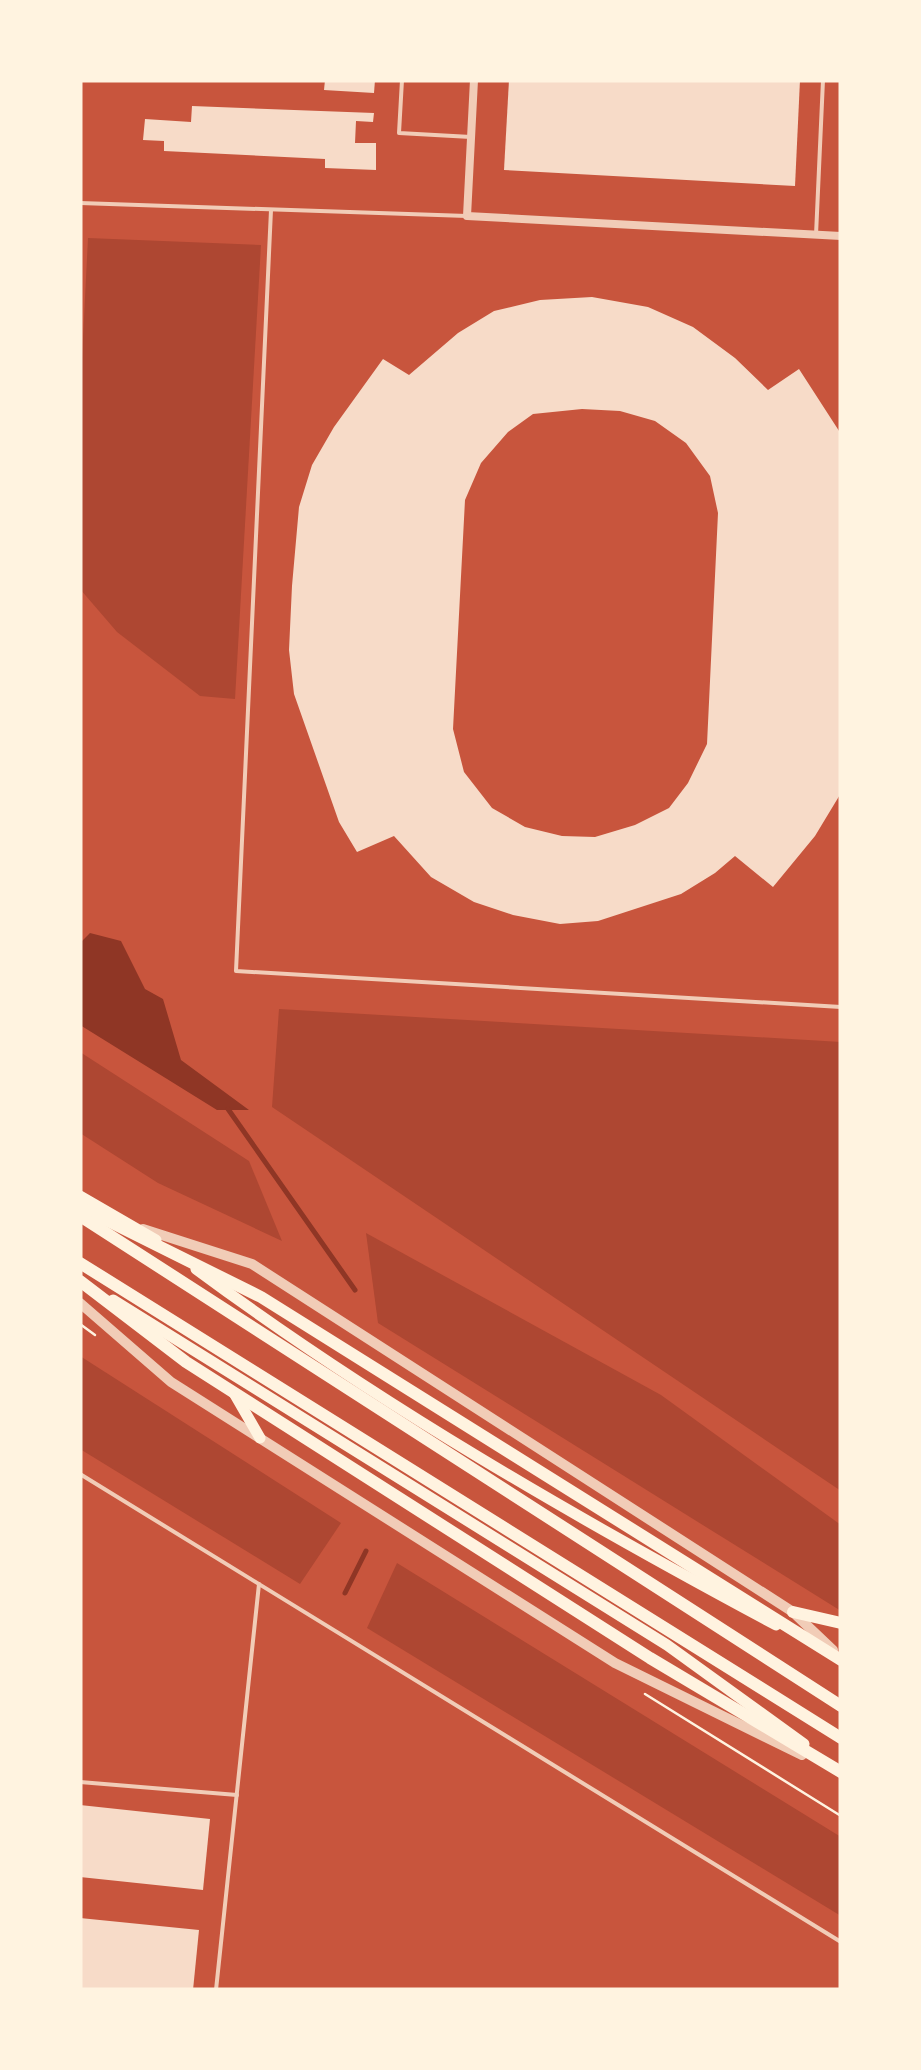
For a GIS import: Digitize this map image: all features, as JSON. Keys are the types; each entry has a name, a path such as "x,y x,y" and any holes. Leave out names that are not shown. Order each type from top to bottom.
{"main road":[{"path":"80,1196 140,1228 289,1338 608,1535 841,1659"},
{"path":"80,1206 260,1297 841,1659"},
{"path":"80,1216 841,1706"},
{"path":"80,1263 841,1738"},
{"path":"80,1281 667,1645 841,1772"},
{"path":"80,1281 186,1362 650,1658 841,1772"},
{"path":"216,1364 260,1438"},
{"path":"793,1612 841,1623"}],"street":[{"path":"474,80 468,216 841,236"},
{"path":"140,1228 252,1264 793,1612 841,1659"},
{"path":"80,1303 170,1382 615,1663 841,1772"}],"lane":[{"path":"402,80 399,133 471,137"},
{"path":"816,235 823,80"},
{"path":"80,203 468,216"},
{"path":"272,210 236,970 841,1007"},
{"path":"80,1474 841,1942"},
{"path":"216,1990 259,1584"},
{"path":"80,1782 237,1795"}],"shaded area":[{"path":"88,238 261,245 235,699 200,696 117,632 80,589 80,398"},
{"path":"90,933 121,941 145,989 163,999 181,1060 249,1110 217,1110 80,1025 80,943"},
{"path":"279,1009 841,1042 841,1491 272,1107"},
{"path":"80,1052 249,1161 282,1241 158,1183 80,1133"},
{"path":"366,1233 661,1395 841,1525 841,1611 378,1323"},
{"path":"80,1356 341,1523 300,1584 80,1449"},
{"path":"397,1563 841,1837 841,1916 367,1628"}],"building":[{"path":"325,80 375,80 374,93 324,90"},
{"path":"509,80 800,80 795,186 504,170"},
{"path":"192,106 374,113 373,122 356,121 355,143 376,143 376,170 325,168 325,159 164,151 164,141 143,140 145,119 191,122"},
{"path":"592,297 648,307 693,327 735,358 768,390 799,369 841,434 841,793 815,836 773,887 735,856 681,894 598,921 560,924 474,902 431,877 394,836 357,852 339,822 294,694 289,650 299,507 312,465 383,359 409,375 458,333 494,311 540,300","holes":["582,409 620,411 655,421 686,443 710,476 718,513 707,744 688,783 669,808 635,825 595,837 562,836 525,827 492,808 464,772 453,729 465,500 481,463 508,432 533,414"]},
{"path":"80,1805 210,1819 203,1890 80,1877"},
{"path":"80,1918 199,1930 193,1990 80,1990"}],"waterway":[{"path":"228,1109 355,1290"},
{"path":"345,1593 366,1551"}]}
